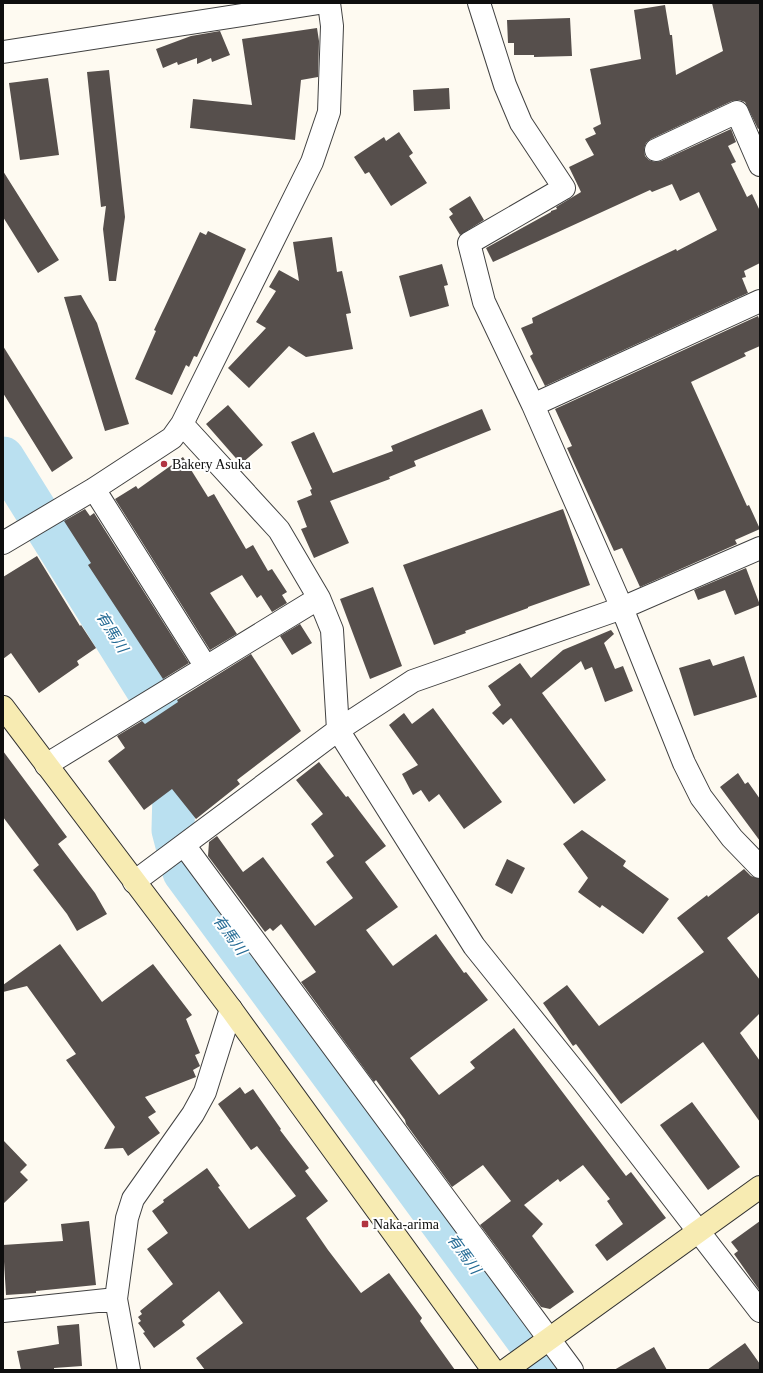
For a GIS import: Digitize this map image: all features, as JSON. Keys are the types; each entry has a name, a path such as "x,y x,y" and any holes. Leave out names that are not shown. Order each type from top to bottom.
{"street":[{"path":"3,52 319,3"},
{"path":"3,543 94,489 172,438 182,424 312,162 329,112 332,26 329,3"},
{"path":"479,3 505,85 521,123 564,188 469,243 484,302 534,405 622,608 684,764 701,797 732,838 760,867"},
{"path":"656,150 737,112 760,165"},
{"path":"534,405 760,301"},
{"path":"182,424 279,530 319,598 332,630 338,730 474,946 584,1083 760,1311"},
{"path":"94,489 206,667"},
{"path":"135,881 338,730 413,681 622,608 760,548"},
{"path":"46,764 319,598"},
{"path":"4,709 231,1009 493,1370"},
{"path":"183,845 539,1346 572,1370"},
{"path":"129,1370 116,1299 126,1218 133,1199 193,1114 205,1092 231,1009"},
{"path":"506,1370 760,1187"},
{"path":"3,1311 116,1299"}],"building":[{"path":"712,3 760,3 760,128 758,129 745,102 739,100 732,101 651,139 646,143 644,149 645,156 649,160 655,162 661,161 731,129 736,142 728,146 736,162 731,164 747,197 752,194 760,211 760,263 744,271 746,277 742,278 748,293 545,386 530,356 533,354 521,328 533,323 532,318 676,249 677,251 717,230 699,192 680,201 672,184 652,192 650,190 493,262 486,248 557,209 556,207 581,192 569,167 594,155 585,139 596,134 593,128 601,124 590,69 641,59 634,10 665,5 670,35 672,35 676,75 723,51"},
{"path":"570,18 572,56 534,57 534,55 514,55 514,43 508,43 507,20"},
{"path":"317,28 319,41 318,77 301,80 295,140 190,128 193,99 252,105 242,39"},
{"path":"220,31 230,55 212,62 211,58 197,64 197,58 178,65 177,62 163,68 156,49 191,36"},
{"path":"109,70 125,217 116,281 109,281 103,229 106,206 101,207 87,72"},
{"path":"48,78 59,155 20,160 9,83"},
{"path":"449,88 450,109 414,111 413,90"},
{"path":"399,132 413,153 409,156 427,183 391,206 369,172 365,174 354,157 384,137 386,141"},
{"path":"3,171 59,260 38,273 3,217"},
{"path":"470,196 484,220 460,235 449,217 453,214 449,209"},
{"path":"208,231 246,249 197,357 194,356 189,367 186,365 172,395 135,379 156,331 154,330 200,232 206,235"},
{"path":"332,237 337,272 342,271 351,313 346,314 353,349 306,357 289,346 249,388 228,368 266,328 256,322 276,291 269,287 279,270 299,281 293,242"},
{"path":"442,264 448,285 444,286 449,306 410,317 399,276"},
{"path":"81,295 97,323 129,424 105,431 64,297"},
{"path":"758,316 760,321 760,346 744,353 746,356 691,382 747,506 749,505 760,529 735,540 737,544 640,587 622,548 614,551 567,448 572,446 555,409"},
{"path":"3,346 73,458 52,472 3,393"},
{"path":"228,405 263,445 241,464 206,424"},
{"path":"482,409 491,430 414,461 416,466 389,477 390,479 330,501 349,543 314,558 301,529 307,527 297,501 312,495 310,490 312,489 291,442 314,432 333,473 393,451 391,446"},
{"path":"183,457 208,497 214,494 246,549 253,545 268,571 272,569 287,592 282,595 287,603 272,612 261,595 257,598 242,575 210,593 237,634 210,650 115,499 136,486 138,489"},
{"path":"85,509 90,516 94,513 189,663 163,679 88,565 91,563 64,521"},
{"path":"563,509 590,585 465,631 466,633 434,645 403,565"},
{"path":"37,556 80,626 81,625 96,648 77,661 79,665 39,693 11,653 3,659 3,577"},
{"path":"746,568 760,605 735,615 725,590 698,600 694,590"},
{"path":"373,587 402,666 370,679 340,599"},
{"path":"300,624 312,643 292,655 280,636"},
{"path":"611,630 614,634 604,643 615,669 623,666 633,691 605,702 592,667 585,670 581,661 542,693 606,780 574,804 511,718 503,725 492,713 501,705 488,686 520,663 531,678 563,650"},
{"path":"251,654 301,731 237,780 240,784 196,819 172,789 144,810 108,761 125,748 117,736 142,721 145,724 178,702 177,700"},
{"path":"744,656 757,697 694,716 679,668 710,659 713,666"},
{"path":"433,708 502,802 464,829 439,794 429,802 421,790 413,795 402,774 418,765 389,725 404,713 412,724"},
{"path":"3,751 67,837 58,844 95,893 107,914 77,931 67,914 33,870 39,865 3,817"},
{"path":"319,762 346,797 348,796 386,846 365,862 398,907 366,930 393,966 436,934 464,973 466,972 488,1000 410,1058 439,1095 475,1068 470,1062 514,1028 626,1176 631,1172 666,1218 607,1261 595,1245 623,1224 607,1201 610,1199 583,1165 560,1182 558,1179 524,1205 543,1224 532,1236 574,1292 550,1309 541,1307 480,1225 511,1201 483,1165 452,1187 376,1080 374,1082 301,982 316,972 281,924 273,931 270,928 265,932 208,856 209,842 217,836 243,872 263,857 315,926 353,898 326,862 334,856 311,824 323,814 296,780"},
{"path":"738,773 745,784 748,782 760,799 760,841 720,787"},
{"path":"582,830 626,861 623,866 669,899 643,934 602,905 600,908 578,892 588,878 563,844"},
{"path":"507,859 525,868 512,894 495,885"},
{"path":"744,869 751,876 760,879 760,912 727,938 760,980 760,1013 740,1033 760,1061 760,1122 703,1042 621,1104 576,1044 573,1046 543,1003 567,985 599,1026 704,952 677,918 707,895 708,897"},
{"path":"60,944 102,1002 153,964 192,1015 186,1019 200,1053 195,1055 200,1066 193,1070 196,1077 145,1097 156,1112 148,1117 160,1133 128,1156 123,1148 104,1149 115,1127 66,1060 76,1054 27,986 3,992 3,985"},
{"path":"240,1087 245,1094 253,1089 281,1129 280,1130 309,1168 305,1171 328,1201 306,1218 328,1250 361,1293 389,1273 422,1318 420,1321 455,1370 205,1370 196,1358 243,1323 219,1291 182,1321 185,1325 154,1348 143,1333 145,1332 138,1323 141,1321 138,1317 142,1314 140,1311 173,1284 147,1249 168,1233 152,1211 164,1202 163,1200 207,1168 220,1186 218,1187 249,1229 296,1196 257,1146 251,1150 218,1104"},
{"path":"692,1102 740,1167 708,1190 660,1125"},
{"path":"3,1140 27,1165 20,1172 28,1180 3,1204"},
{"path":"89,1221 96,1285 36,1291 36,1293 6,1295 3,1245 63,1241 61,1224"},
{"path":"760,1221 760,1291 734,1254 738,1251 731,1242"},
{"path":"79,1324 82,1366 54,1368 54,1370 21,1370 17,1351 59,1344 57,1326"},
{"path":"745,1343 760,1364 760,1370 707,1370"},
{"path":"654,1347 667,1370 614,1370"}],"waterway":[{"name":"有馬川","path":"3,458 149,692 166,722 172,739 175,755 173,830 184,872 550,1370"}],"place":[{"name":"Bakery Asuka","path":"164,464"},
{"name":"Naka-arima","path":"365,1224"}]}
